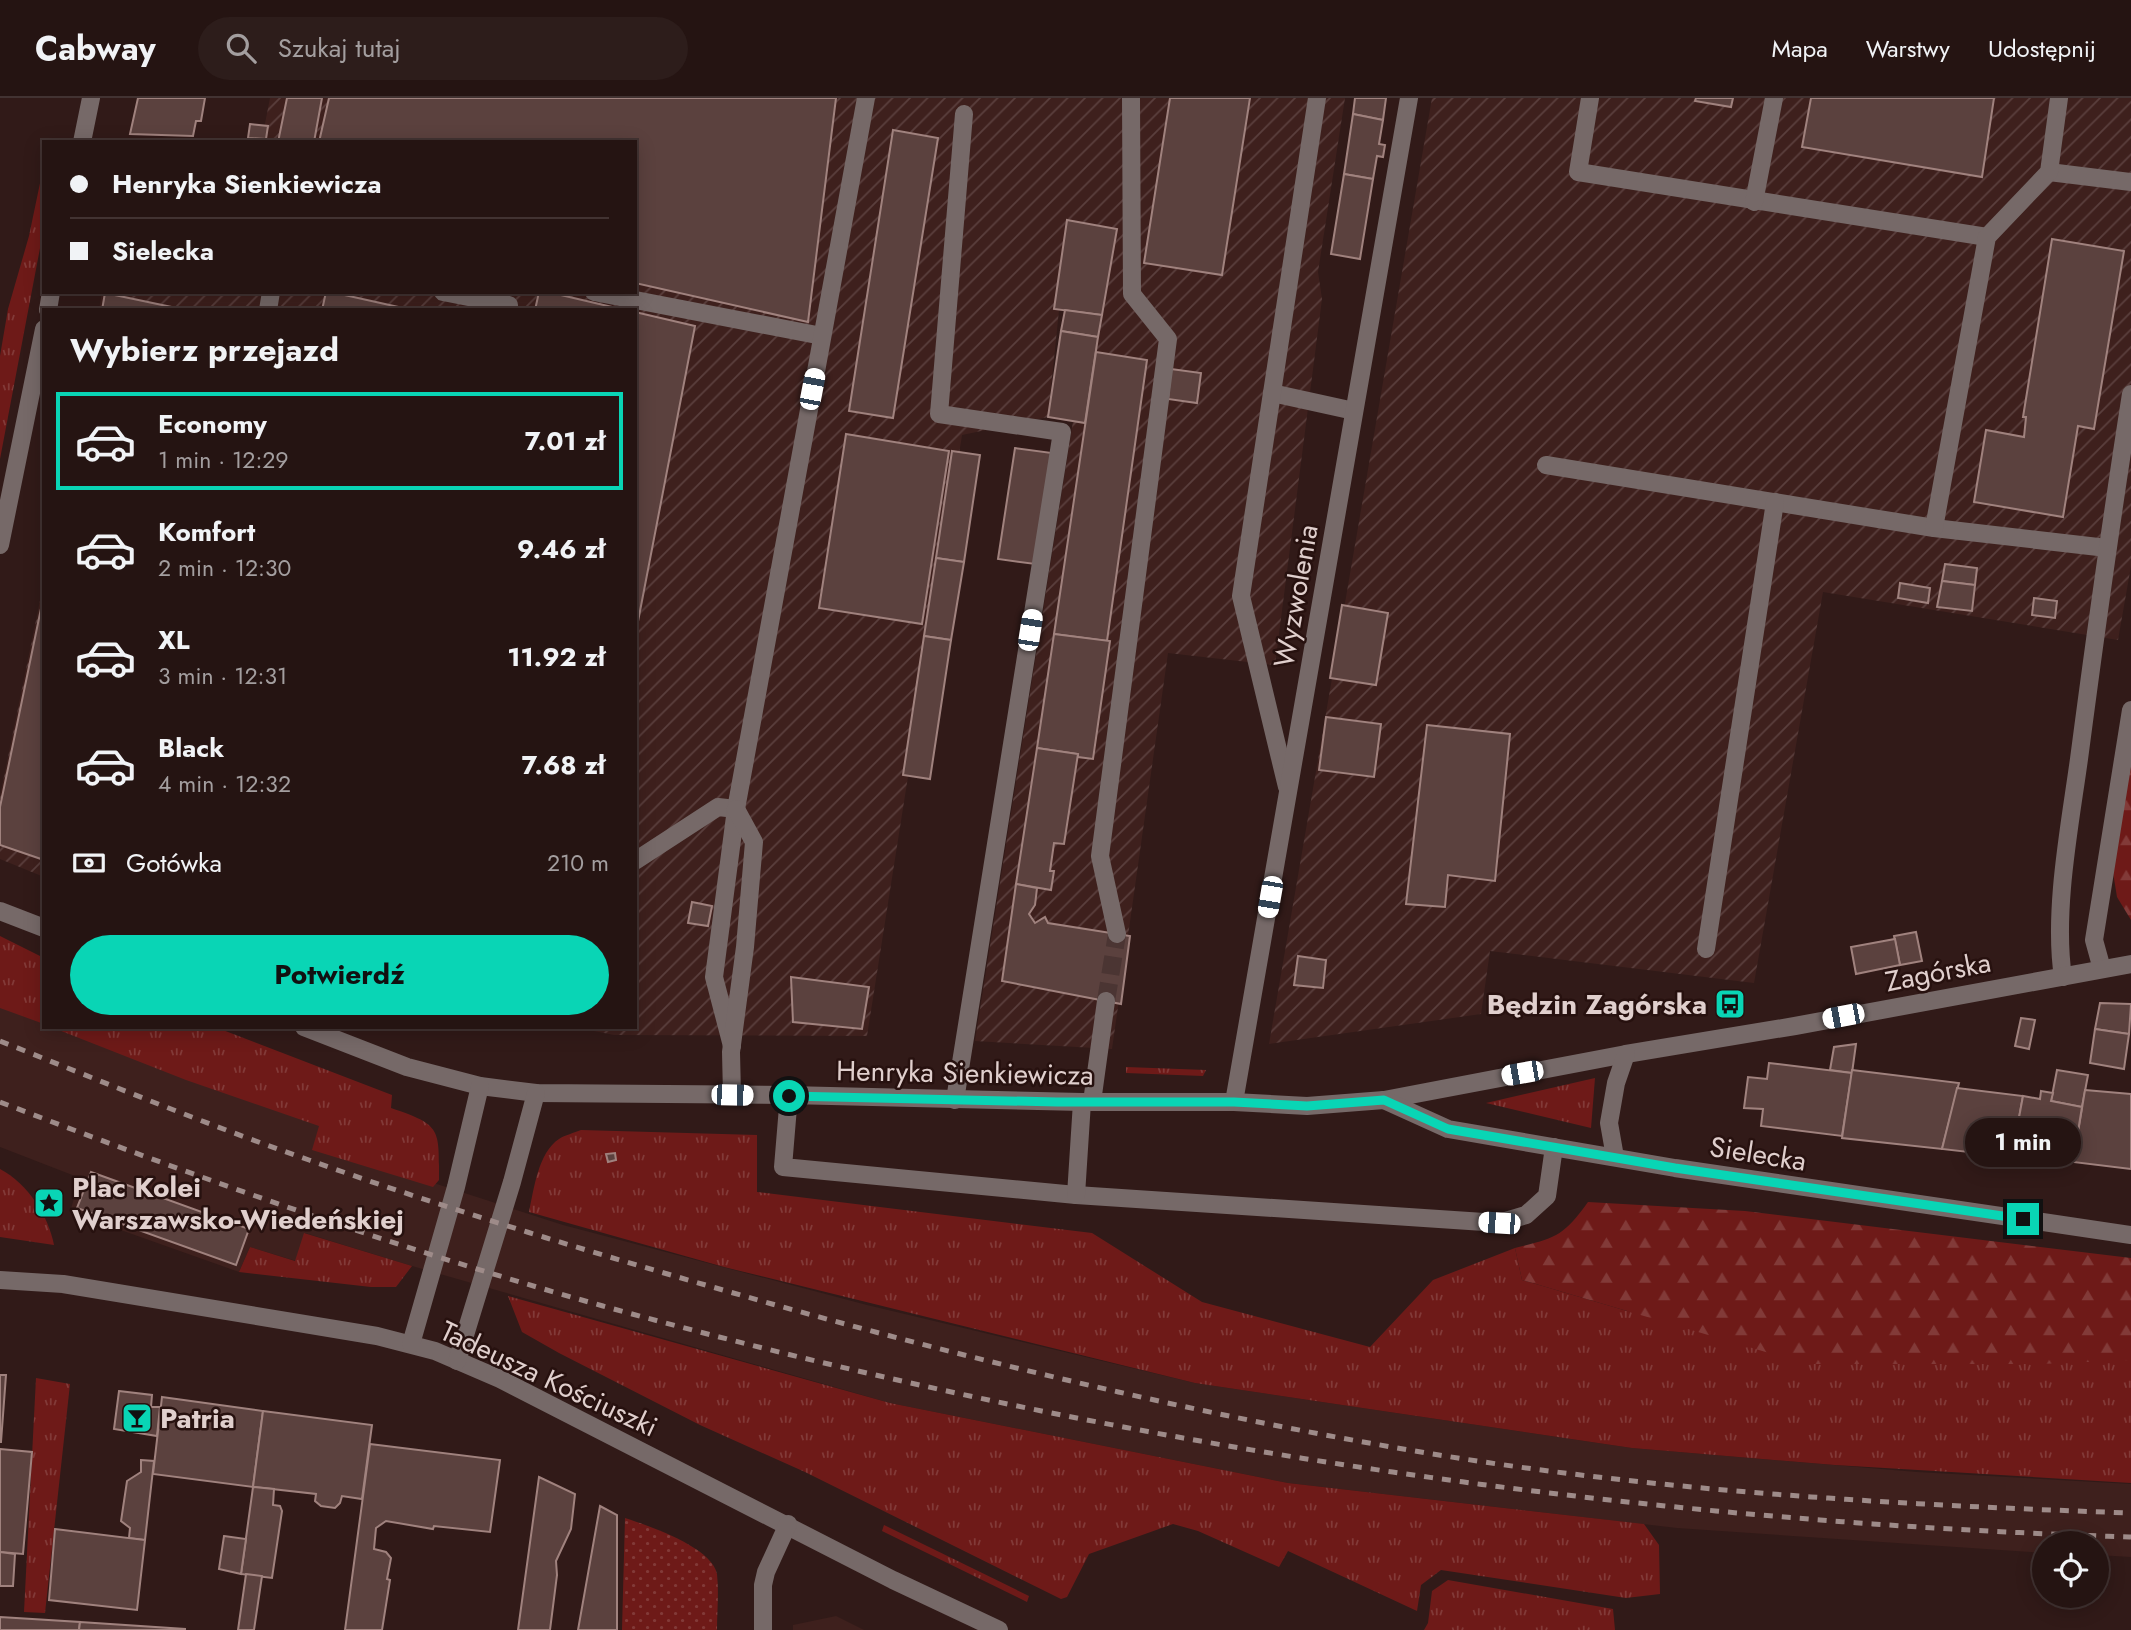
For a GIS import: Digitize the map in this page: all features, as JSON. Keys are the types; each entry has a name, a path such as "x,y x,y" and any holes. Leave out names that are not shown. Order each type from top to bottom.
{"street":[{"path":"82,140 91,98"},
{"path":"732,1046 714,977 736,809 866,98"},
{"path":"1117,934 1100,856 1168,339 1132,294 1131,98"},
{"path":"1288,794 1241,596 1317,98"},
{"name":"Wyzwolenia","path":"1234,1102 1409,98"},
{"path":"1590,98 1577,172 1987,237"},
{"path":"1754,202 1774,98"},
{"path":"1934,528 1987,237 2049,172 2059,98"},
{"path":"955,1100 1062,432 939,414 964,114"},
{"path":"2049,172 2131,183"},
{"path":"456,294 510,302"},
{"path":"604,294 822,337"},
{"path":"1,539 42,339"},
{"path":"1272,393 1354,411"},
{"path":"2063,977 2059,945 2065,861 2107,548 2131,394"},
{"path":"1546,465 1934,528 2107,548"},
{"path":"1706,949 1776,502"},
{"path":"2102,969 2094,940 2131,710"},
{"path":"637,860 718,807 736,809"},
{"path":"732,1095 732,1046 745,947 754,842 736,809"},
{"path":"0,911 42,927"},
{"name":"Zagórska","path":"1384,1100 2131,964"},
{"path":"1076,1195 1087,1102 1106,1000"},
{"name":"Henryka Sienkiewicza","path":"309,1029 407,1066 480,1086 536,1093 1234,1102 1307,1106 1384,1100"},
{"path":"1615,1157 1609,1123 1616,1083 1626,1054"},
{"path":"411,1344 456,1187 480,1086"},
{"path":"457,1360 536,1093"},
{"path":"789,1096 783,1167 1076,1195 1499,1223 1525,1215 1546,1196 1554,1147"},
{"name":"Sielecka","path":"1384,1100 1448,1129 2131,1235"},
{"name":"Tadeusza Kościuszki","path":"0,1280 63,1284 300,1322 411,1344 457,1360 788,1524 892,1580 999,1630"},
{"path":"763,1630 763,1585 766,1572 788,1524"}],"shaded area":[{"path":"270,98 1345,98 1318,272 1322,299 1275,665 1168,653 1112,1049 975,1041 1073,421 1085,422 1101,315 1059,310 1048,417 962,435 867,1036 614,1035 584,1029 637,1029 637,308 99,308 102,294 637,294 637,140 133,140 262,139"},
{"path":"1432,98 2131,98 2131,566 2118,640 1823,592 1754,983 1490,951 1481,1014 1269,1044"},
{"path":"42,591 42,876 0,859 0,796"},
{"path":"0,988 42,1005 42,1029 106,1029 338,1117 332,1150 563,1225 867,1305 1195,1383 1632,1448 1917,1472 2131,1484 2131,1557 2109,1556 2109,1531 2032,1531 2032,1552 1677,1528 1288,1483 890,1403 305,1233 296,1261 250,1247 239,1272 70,1212 80,1178 0,1147"},
{"path":"836,1616 864,1630 793,1630 793,1625"}],"green space":[{"path":"42,174 42,238 0,459 0,356 8,309 29,236"},
{"path":"2131,754 2131,920 2117,897 2112,866"},
{"path":"0,936 42,957 42,1023 0,1008"},
{"path":"56,1029 220,1029 392,1095 391,1108 420,1119 434,1131 439,1150 439,1180 433,1187 312,1150 319,1126 186,1080"},
{"path":"1126,1067 1206,1070 1203,1076 1126,1073"},
{"path":"1595,1078 1591,1128 1486,1103"},
{"path":"581,1130 757,1135 757,1192 1092,1233 1202,1302 1370,1347 1433,1280 1515,1248 1522,1280 1627,1311 2131,1358 2131,1483 1835,1465 1632,1448 1195,1383 724,1267 529,1212 538,1172 546,1153 559,1139"},
{"path":"0,1169 19,1183 35,1201 47,1223 54,1245 0,1237"},
{"path":"1588,1202 1745,1211 2131,1258 2131,1360 2041,1364 1806,1364 1522,1280 1515,1248 1540,1242 1557,1234 1572,1223"},
{"path":"304,1233 412,1266 396,1287 371,1287 239,1272 250,1247 295,1261"},
{"path":"508,1296 890,1403 1288,1483 1644,1524 1659,1545 1660,1594 1626,1598 1441,1570 1421,1585 1417,1611 1288,1551 1279,1567 1198,1531 1173,1524 1089,1554 1067,1597 1061,1599 805,1472 700,1425 559,1353 522,1332"},
{"path":"36,1378 70,1384 45,1613 24,1612"},
{"path":"625,1518 678,1539 713,1564 718,1581 717,1630 622,1630"},
{"path":"884,1525 1029,1596 1027,1602 882,1531"},
{"path":"1448,1580 1613,1609 1615,1630 1424,1630 1428,1623 1432,1591"}],"building":[{"path":"138,98 205,98 201,121 196,121 193,136 130,134"},
{"path":"287,98 322,98 314,140 278,140"},
{"path":"329,98 836,98 808,322 637,283 637,140 319,140"},
{"path":"1170,98 1250,98 1222,275 1144,263"},
{"path":"1355,98 1386,98 1383,120 1353,114"},
{"path":"1696,98 1733,98 1731,107 1695,101"},
{"path":"1811,98 1994,98 1982,177 1802,147"},
{"path":"1353,114 1383,120 1379,144 1385,145 1383,157 1377,156 1373,179 1344,174"},
{"path":"250,124 268,126 266,139 248,138"},
{"path":"893,130 938,138 893,418 849,411"},
{"path":"1344,174 1373,179 1360,259 1331,254"},
{"path":"1067,220 1117,229 1102,315 1054,309"},
{"path":"2052,239 2124,251 2094,429 2078,426 2063,517 1974,502 1986,430 2024,437 2026,417 2023,417"},
{"path":"105,294 110,294 176,308 102,308"},
{"path":"326,294 340,294 403,308 322,308"},
{"path":"539,294 557,294 616,308 535,308"},
{"path":"1065,310 1102,315 1098,337 1061,331"},
{"path":"637,312 695,326 637,627"},
{"path":"1061,331 1098,337 1085,423 1048,417"},
{"path":"1096,352 1147,360 1107,641 1054,634"},
{"path":"1171,369 1201,373 1197,403 1168,399"},
{"path":"846,434 949,451 922,624 819,608"},
{"path":"1015,448 1052,453 1035,564 998,559"},
{"path":"952,451 980,455 964,562 936,558"},
{"path":"936,558 964,562 951,640 924,636"},
{"path":"1945,564 1977,568 1975,585 1942,581"},
{"path":"1942,581 1975,585 1972,611 1937,607"},
{"path":"1900,583 1930,588 1928,603 1898,598"},
{"path":"2034,598 2057,601 2055,618 2032,615"},
{"path":"42,604 42,859 0,845 0,807"},
{"path":"1342,605 1388,613 1376,685 1330,678"},
{"path":"1054,634 1110,641 1093,759 1037,748"},
{"path":"924,636 951,640 930,779 903,775"},
{"path":"1326,717 1381,724 1374,777 1319,770"},
{"path":"1427,725 1510,734 1495,881 1448,875 1445,907 1406,904"},
{"path":"1037,748 1078,754 1064,844 1054,843 1050,871 1054,871 1051,890 1016,884"},
{"path":"1016,884 1037,888 1035,905 1029,914 1035,923 1045,917 1048,923 1130,936 1121,1004 1002,981"},
{"path":"692,902 712,906 708,926 688,923"},
{"path":"1916,932 1922,961 1900,965 1894,936"},
{"path":"1895,939 1900,965 1856,974 1851,947"},
{"path":"1298,956 1326,960 1323,988 1294,985"},
{"path":"791,977 869,987 862,1029 793,1022"},
{"path":"2100,1003 2131,1004 2129,1034 2095,1029"},
{"path":"2021,1018 2035,1020 2029,1049 2015,1046"},
{"path":"2095,1029 2129,1034 2124,1069 2090,1063"},
{"path":"1856,1044 1852,1073 1830,1070 1834,1047"},
{"path":"1769,1063 1852,1073 1842,1136 1761,1126 1763,1109 1744,1108 1748,1077 1767,1079"},
{"path":"1852,1070 1959,1083 1942,1149 1842,1138"},
{"path":"2057,1070 2088,1075 2082,1107 2051,1101"},
{"path":"1957,1088 2023,1096 2012,1157 1942,1149"},
{"path":"2085,1090 2131,1094 2131,1169 2073,1162"},
{"path":"2041,1091 2053,1093 2051,1101 2082,1107 2073,1162 2012,1155 2023,1096 2040,1099"},
{"path":"615,1153 616,1160 608,1162 606,1154"},
{"path":"91,1172 249,1229 236,1265 77,1208"},
{"path":"0,1375 6,1375 1,1442 0,1442"},
{"name":"Patria","path":"119,1391 152,1395 151,1407 160,1407 157,1436 114,1429"},
{"path":"162,1397 263,1411 253,1487 153,1474"},
{"path":"263,1411 372,1425 362,1499 342,1496 335,1508 321,1506 315,1501 316,1494 253,1487"},
{"path":"370,1444 500,1460 490,1532 434,1526 433,1529 386,1521 376,1528 374,1549 386,1552 391,1558 382,1630 345,1630"},
{"path":"0,1449 32,1452 23,1554 0,1552"},
{"path":"141,1460 154,1461 145,1540 129,1538 130,1528 121,1521 127,1481 141,1472"},
{"path":"539,1477 575,1494 571,1529 556,1561 557,1575 550,1630 518,1630"},
{"path":"253,1487 274,1489 273,1505 280,1506 282,1511 272,1578 241,1574"},
{"path":"600,1506 617,1515 617,1630 578,1630"},
{"path":"55,1529 145,1540 137,1610 49,1600"},
{"path":"224,1536 246,1539 241,1574 219,1569"},
{"path":"0,1552 15,1554 13,1586 0,1586"},
{"path":"246,1574 262,1576 254,1630 238,1630"},
{"path":"0,1617 80,1622 79,1630 0,1630"},
{"path":"80,1622 185,1629 185,1630 79,1630"}],"tunnel":[{"path":"1106,1001 1117,934"}],"railway":[{"path":"0,1041 270,1146 539,1236 855,1326 1020,1369 1187,1407 1439,1455 1611,1479 1871,1501 2131,1513"},
{"path":"0,1102 299,1211 527,1284 791,1355 980,1398 1169,1436 1360,1467 1552,1493 1744,1514 1937,1528 2131,1537"}],"place":[{"name":"Będzin Zagórska","path":"1730,1004"},
{"name":"Plac Kolei Warszawsko-Wiedeńskiej","path":"49,1203"},
{"name":"Patria","path":"137,1418"}],"route":[{"path":"789,1096 982,1101 1234,1102 1307,1106 1384,1100 1448,1129 1675,1168 2023,1219"}]}
